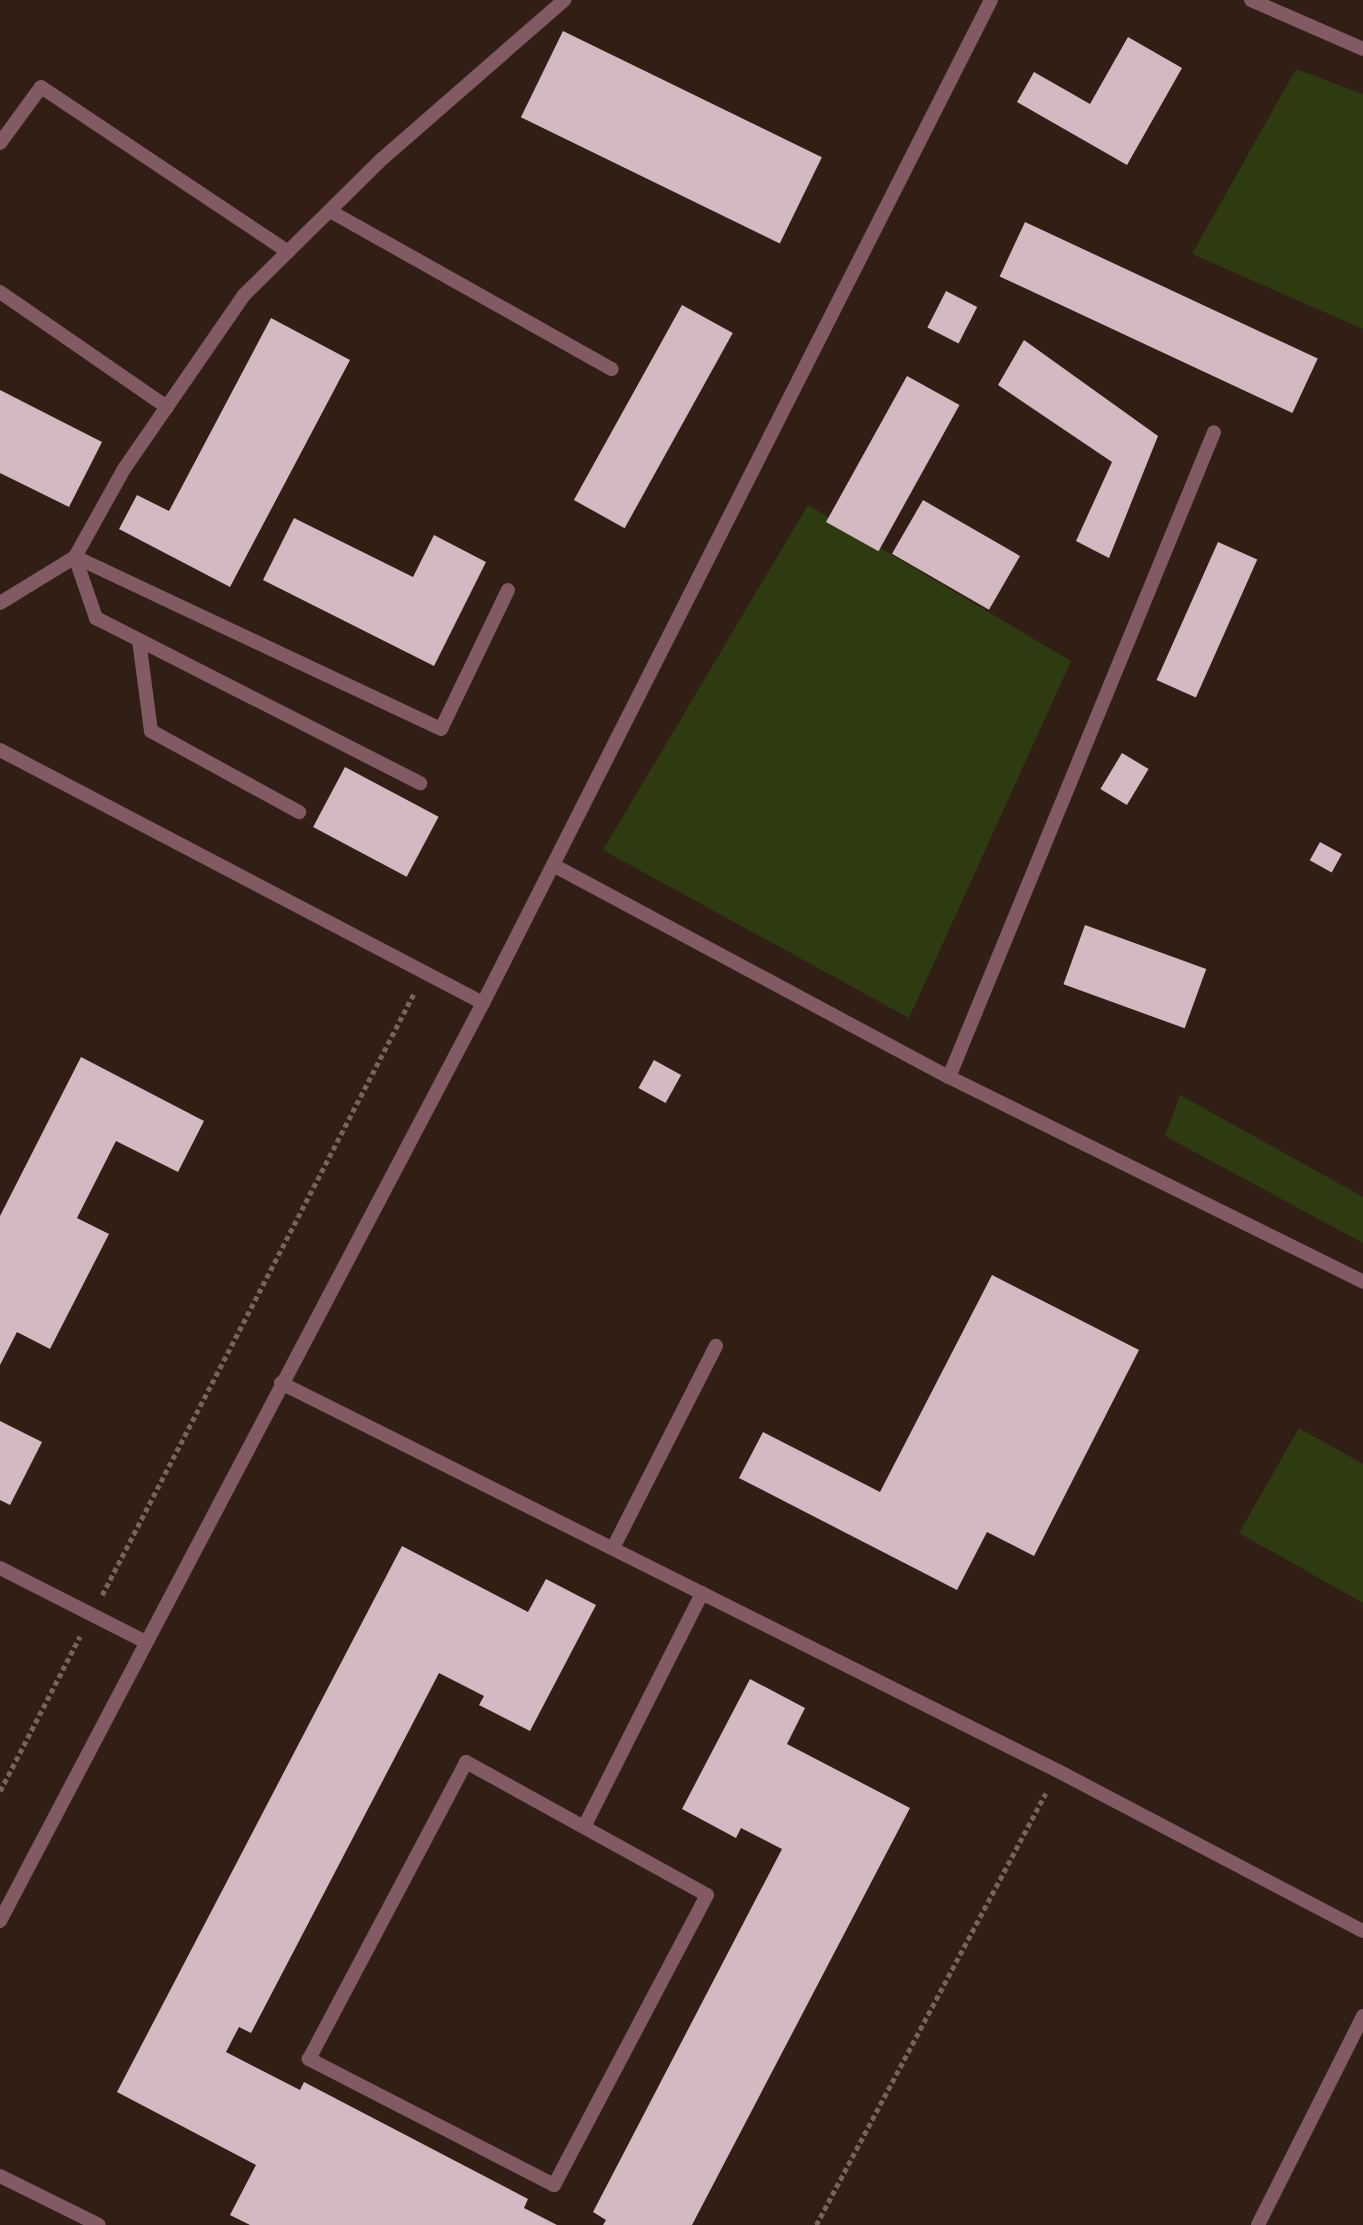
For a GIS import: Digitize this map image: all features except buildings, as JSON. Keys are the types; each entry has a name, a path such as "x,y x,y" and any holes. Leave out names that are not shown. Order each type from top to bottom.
{"lane":[{"path":"0,603 75,557 124,469 244,295 330,211 564,0"},
{"path":"0,1921 483,1003 991,0"},
{"path":"1251,0 1363,49"},
{"path":"0,144 41,87 288,252"},
{"path":"330,211 612,369"},
{"path":"0,292 167,407"},
{"path":"949,1077 1214,432"},
{"path":"75,557 440,729 508,590"},
{"path":"75,557 96,618 421,783"},
{"path":"139,640 151,731 299,812"},
{"path":"0,750 483,1003"},
{"path":"553,865 949,1077 1363,1282"},
{"path":"613,1548 716,1346"},
{"path":"281,1383 1058,1771 1363,1931"},
{"path":"0,1568 146,1642"},
{"path":"585,1825 702,1593"},
{"path":"466,1762 585,1825 707,1895 554,2185 309,2059 466,1762"},
{"path":"1258,2225 1363,2016"},
{"path":"0,2176 99,2225"}],"path":[{"path":"0,1791 426,971"},
{"path":"816,2225 1058,1771"}],"green space":[{"path":"1296,69 1363,94 1363,329 1192,254"},
{"path":"808,505 1071,661 909,1018 603,850"},
{"path":"1180,1095 1363,1197 1363,1243 1165,1136"},
{"path":"1299,1428 1363,1464 1363,1603 1239,1533"}]}
